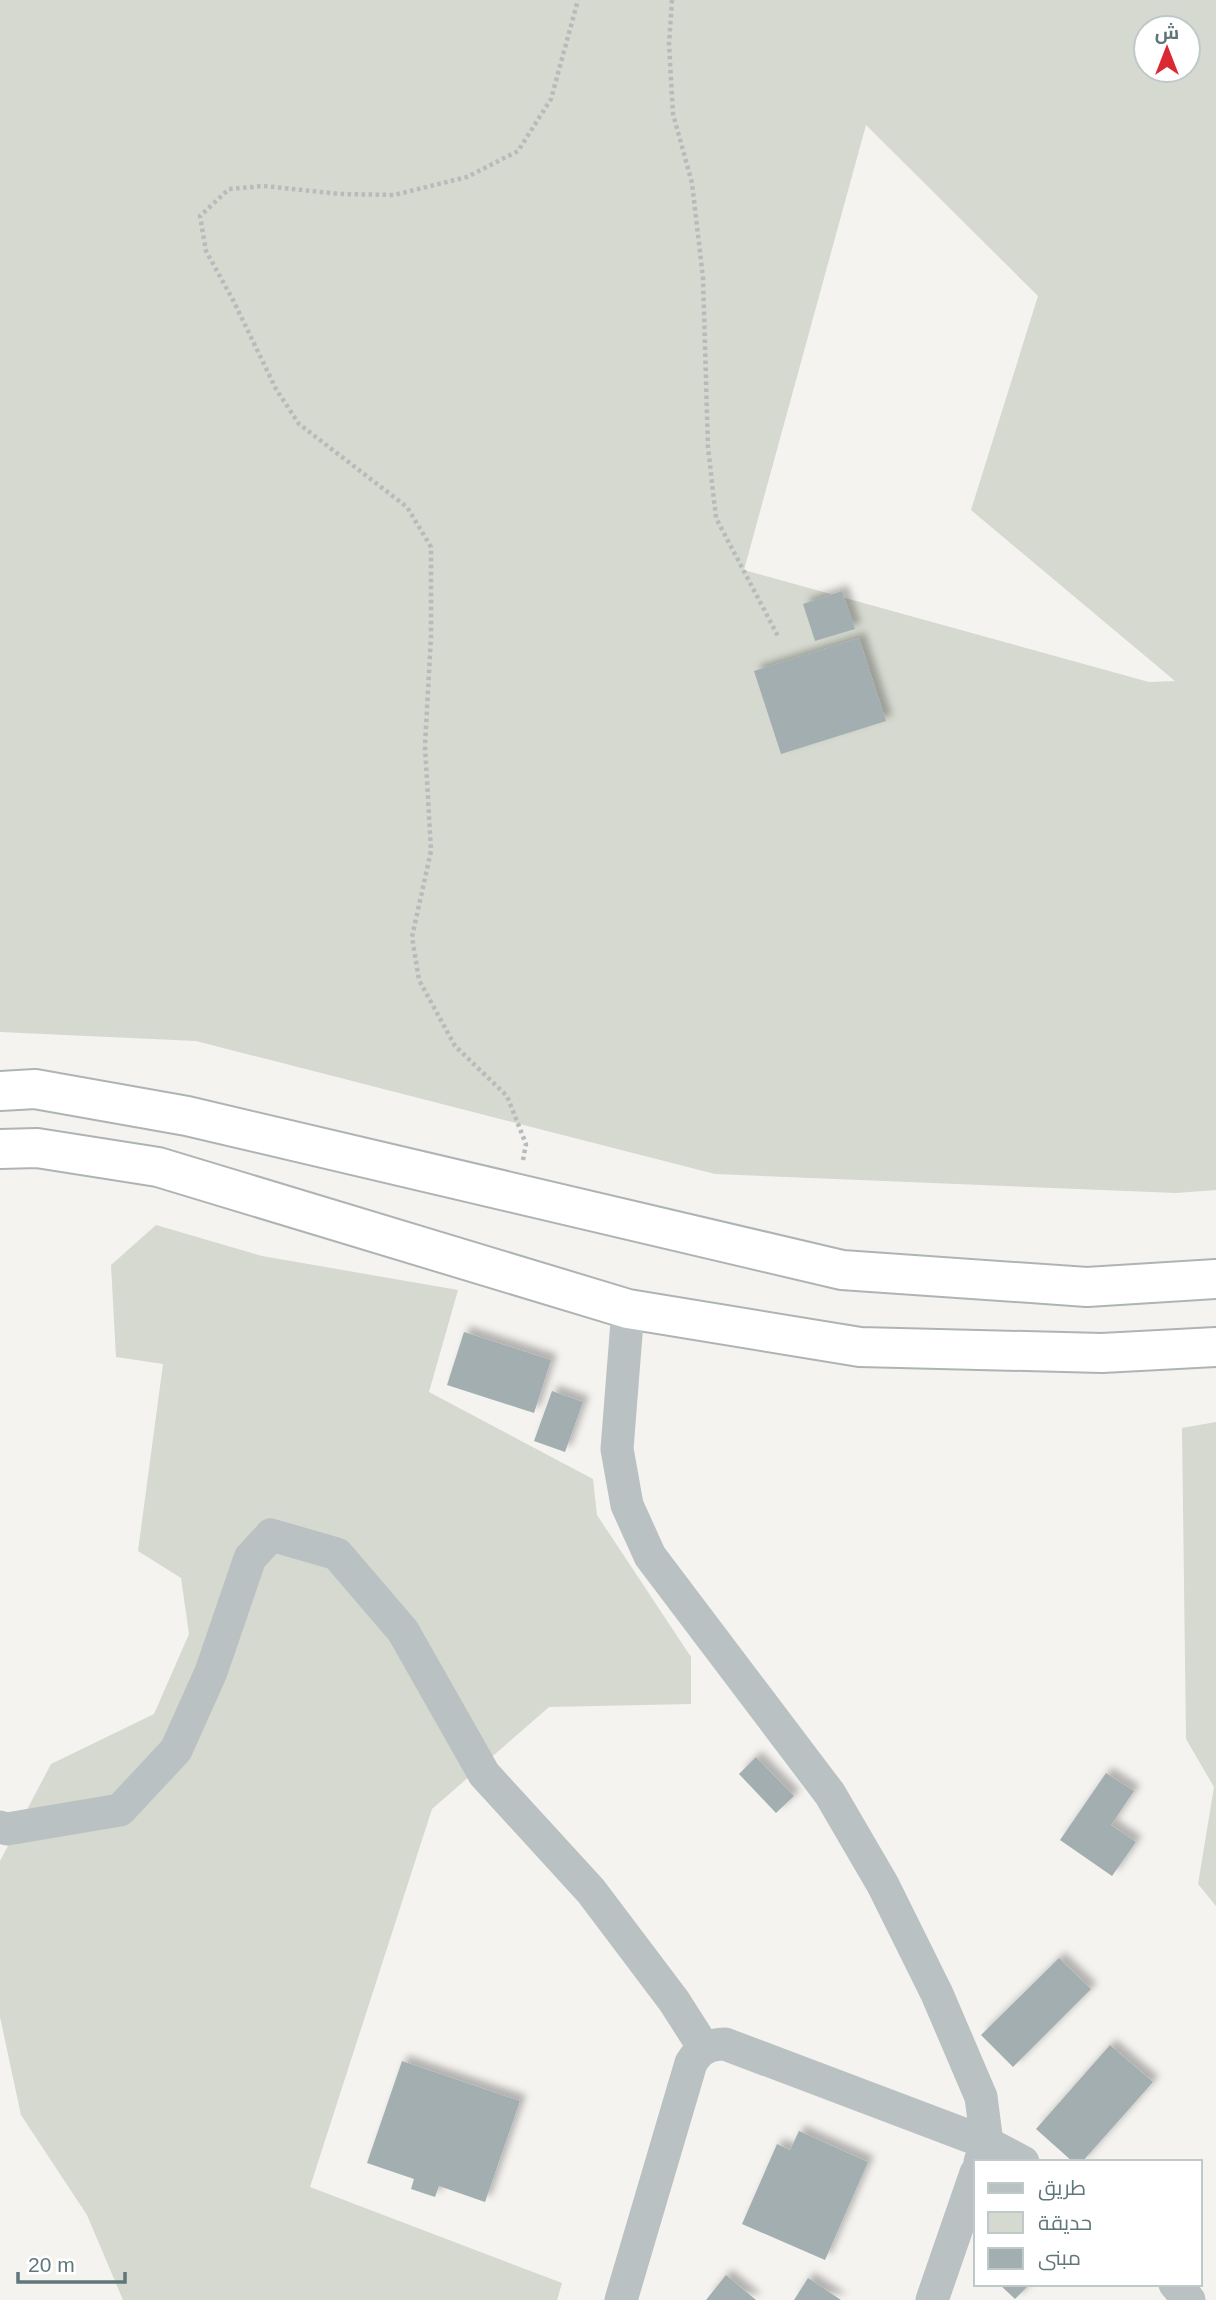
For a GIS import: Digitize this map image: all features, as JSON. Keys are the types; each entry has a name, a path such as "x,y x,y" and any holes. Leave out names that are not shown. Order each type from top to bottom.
{"highway":[{"path":"0,1091 35,1089 187,1116 842,1270 1087,1287 1216,1279"},
{"path":"0,1149 37,1148 158,1167 628,1308 860,1348 1102,1353 1216,1347"}],"street":[{"path":"621,2300 691,2063 696,2054 704,2048 725,2044 981,2159 981,2097 937,1994 883,1885 830,1794 650,1556 627,1505 617,1449 628,1308"},
{"path":"0,1827 7,1829 120,1810 176,1750 211,1672 250,1558 271,1535 337,1554 403,1631 484,1774 591,1891 674,2001 704,2048"},
{"path":"932,2300 974,2179"},
{"path":"1177,2286 1189,2300"}],"path":[{"path":"517,1195 526,1144 517,1120 507,1096 455,1046 419,980 412,937 431,851 425,746 431,636 431,547 407,507 299,424 275,389 233,300 206,251 201,216 229,189 264,186 340,194 394,195 467,177 519,151 551,99 578,0"},
{"path":"672,0 669,44 673,114 692,183 701,264 708,447 716,518 779,638"}],"green space":[{"path":"0,0 1216,0 1216,1190 1176,1193 715,1174 196,1041 0,1032","holes":["866,125 1038,296 971,510 1175,681 1149,682 744,570"]},
{"path":"156,1225 262,1256 458,1290 429,1392 593,1479 597,1515 691,1657 691,1704 549,1707 432,1809 310,2187 562,2283 557,2300 123,2300 87,2215 21,2115 0,2017 0,1861 51,1764 154,1714 189,1634 181,1578 138,1551 163,1364 116,1357 111,1265"},
{"path":"1216,1422 1216,1906 1198,1884 1214,1787 1186,1739 1182,1428"}],"building":[{"path":"842,591 855,629 815,641 803,604"},
{"path":"859,638 886,721 781,754 754,671"},
{"path":"464,1332 551,1360 534,1413 447,1385"},
{"path":"552,1391 583,1402 565,1452 534,1441"},
{"path":"756,1757 794,1796 776,1813 739,1774"},
{"path":"1106,1773 1134,1791 1111,1825 1136,1842 1112,1876 1060,1840"},
{"path":"1059,1958 1091,1989 1013,2067 981,2035"},
{"path":"1110,2045 1153,2082 1084,2160 1071,2160 1036,2129"},
{"path":"402,2061 520,2101 485,2202 439,2186 435,2197 411,2189 414,2179 367,2163"},
{"path":"799,2131 868,2162 825,2260 742,2224 777,2144 790,2150"},
{"path":"726,2275 756,2300 706,2300"},
{"path":"808,2278 841,2300 794,2300"},
{"path":"1001,2286 1028,2286 1015,2299"}]}
